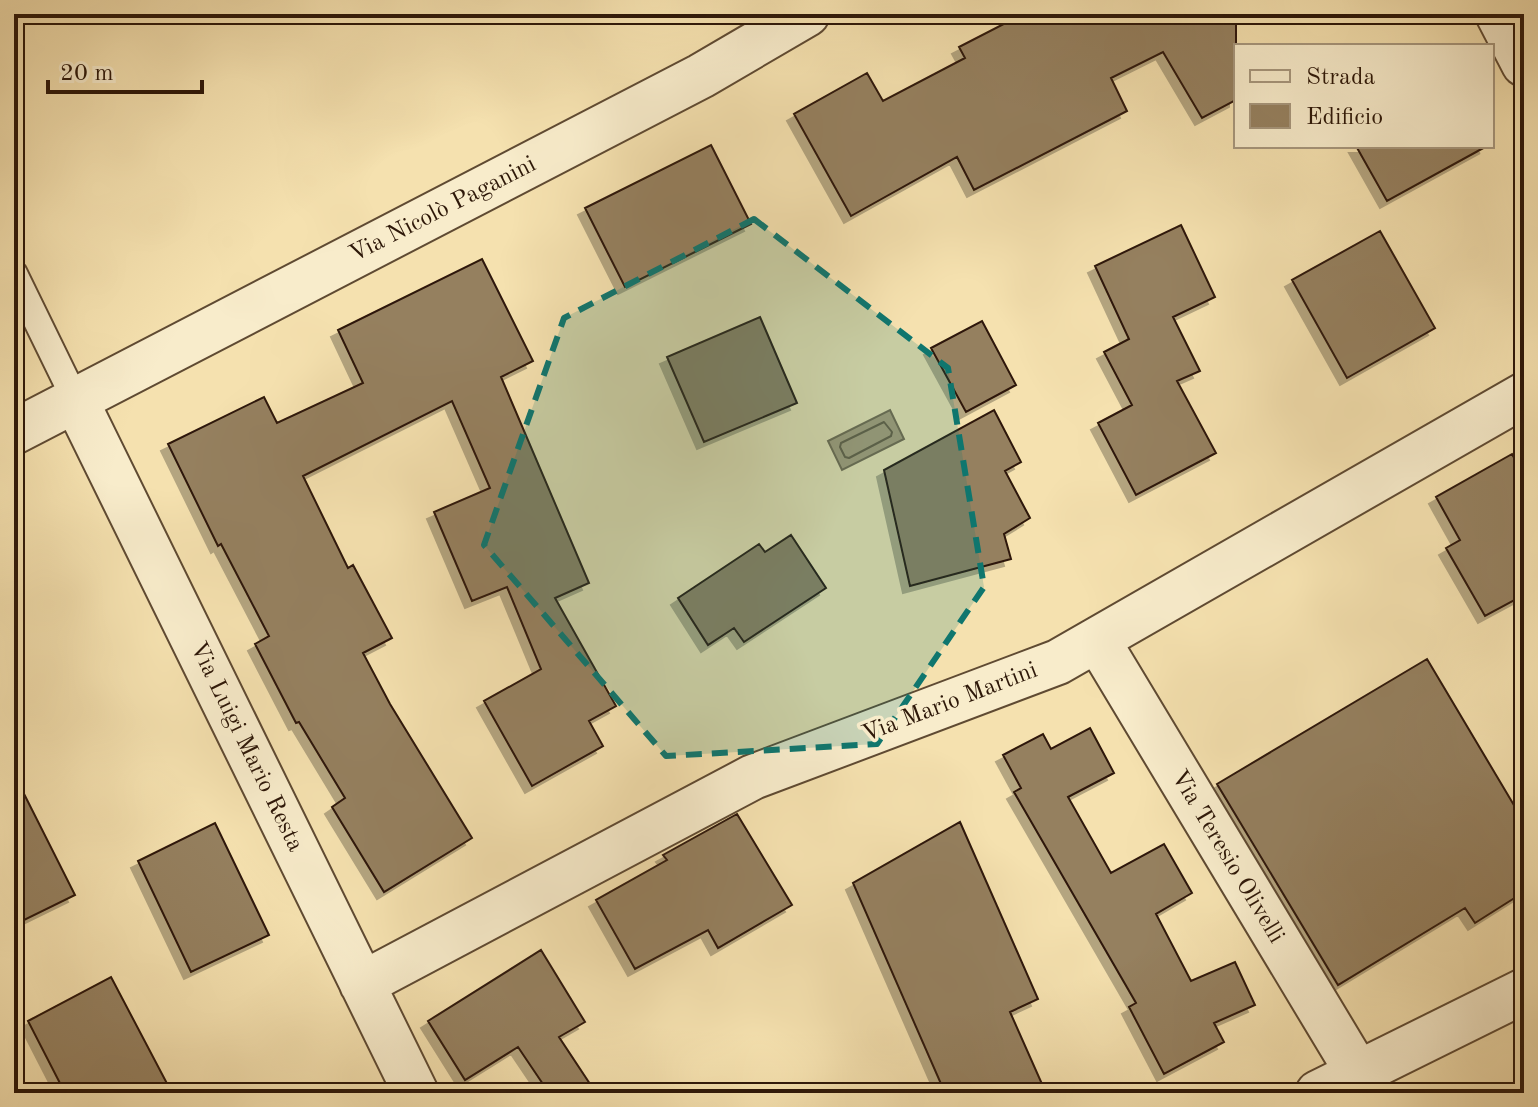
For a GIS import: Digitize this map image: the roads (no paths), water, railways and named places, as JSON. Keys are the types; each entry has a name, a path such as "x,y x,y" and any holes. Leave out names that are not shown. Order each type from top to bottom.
{"street":[{"name":"Via Nicolò Paganini","path":"14,432 701,76 807,14"},
{"path":"1498,14 1524,64"},
{"name":"Via Mario Martini","path":"362,984 753,777 1058,662 1524,395"},
{"name":"Via Luigi Mario Resta","path":"76,401 416,1093"},
{"name":"Via Teresio Olivelli","path":"1098,641 1363,1083"},
{"path":"1318,1093 1363,1083 1524,991"}],"lane":[{"path":"14,274 76,401"}],"water":[{"path":"890,410 904,439 842,470 828,441"}]}
